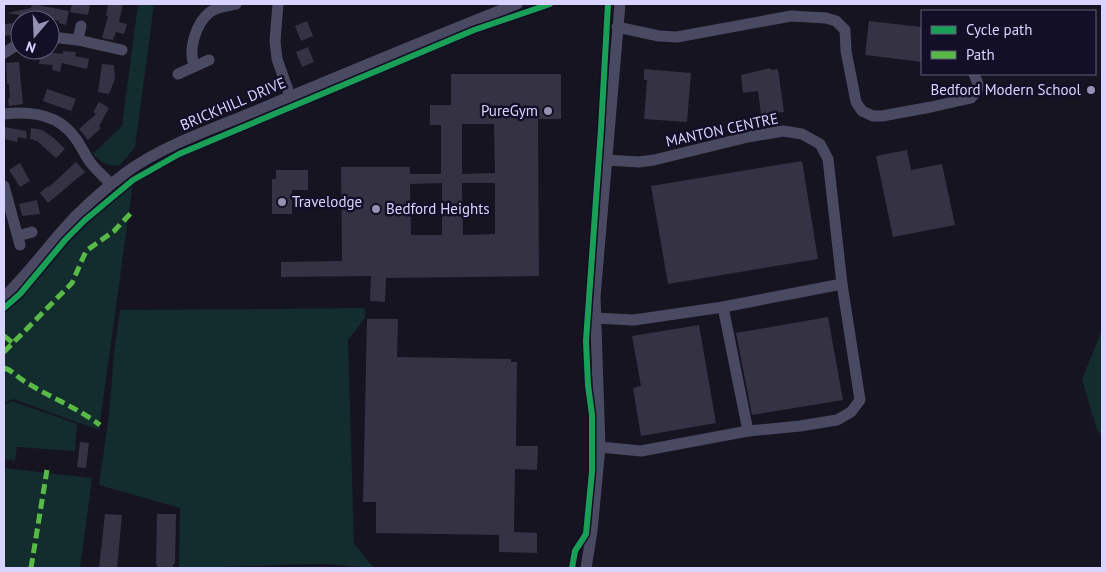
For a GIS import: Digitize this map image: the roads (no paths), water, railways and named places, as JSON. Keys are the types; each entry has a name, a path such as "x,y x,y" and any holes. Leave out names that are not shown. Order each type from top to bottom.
{"street":[{"path":"194,65 192,57 196,29 208,8 236,4"},
{"path":"278,4 275,41 277,59 290,96"},
{"name":"BRICKHILL DRIVE","path":"4,297 84,208 130,170 156,155 206,131 462,24 517,4"},
{"path":"586,568 592,531 600,447 595,297 620,4"},
{"path":"617,27 659,36 677,37 791,16 814,16 836,21 846,30 846,51 856,102 862,111 873,116 882,116 971,98 977,91 978,84 974,75"},
{"path":"78,40 81,26"},
{"path":"60,38 78,40 122,50"},
{"path":"178,74 194,65 209,60"},
{"path":"4,114 20,112 41,114 66,127 76,138 90,162 111,184"},
{"name":"MANTON CENTRE","path":"600,447 641,451 748,431 837,420 851,412 860,400 842,284 828,159 820,144 802,134 783,131 748,137 654,160 606,160"},
{"path":"4,186 19,240 32,232"},
{"path":"595,318 634,320 723,307 842,284"},
{"path":"723,307 748,431"}],"place":[{"name":"Bedford Modern School","path":"1091,90"},
{"name":"PureGym","path":"548,111"},
{"name":"Travelodge","path":"282,202"},
{"name":"Bedford Heights","path":"376,209"}]}
